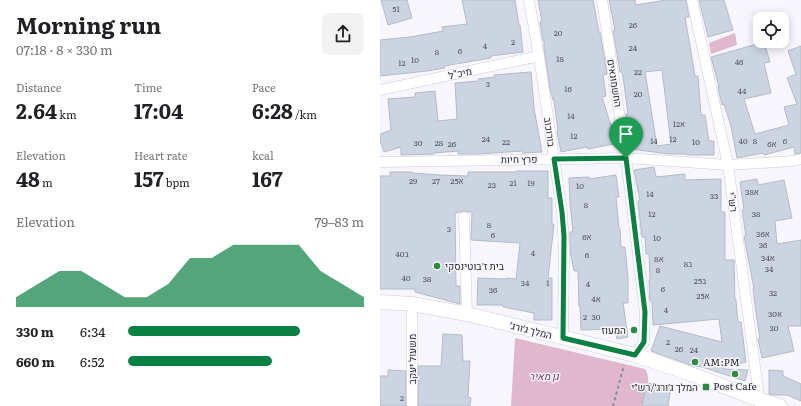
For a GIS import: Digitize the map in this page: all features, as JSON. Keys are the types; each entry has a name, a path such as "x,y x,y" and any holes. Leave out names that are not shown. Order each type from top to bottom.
{"street":[{"name":"בורוכוב","path":"529,0 539,56 562,212 564,236 563,338"},
{"name":"החשמונאים","path":"602,0 626,158 645,312 644,342 630,359"},
{"name":"רש\"י","path":"692,0 728,165 756,397"},
{"name":"מיכ\"ל","path":"380,90 539,56"},
{"name":"פרץ חיות","path":"380,162 626,158 728,165 793,161 801,159"},
{"path":"464,217 467,314"},
{"name":"המלך ג׳ורג׳","path":"380,302 412,304 467,314 563,338 756,397 780,406"},
{"name":"משעול יעקב","path":"412,312 412,406"}],"path":[{"path":"613,406 630,359"}],"green space":[{"path":"735,33 737,45 711,54 709,43"},
{"name":"גן מאיר","path":"515,338 645,369 648,376 646,406 511,406"}],"building":[{"path":"381,0 407,0 412,18 388,25"},
{"path":"462,0 515,0 523,52 491,56 491,58 444,66 445,68 380,76 380,40 410,37 443,31 442,27 467,24"},
{"path":"538,0 593,0 607,74 603,75 606,96 602,97 612,129 614,144 561,152 557,132 554,100 550,88 544,49 540,22 542,22"},
{"path":"609,0 635,0 636,5 666,0 686,0 689,17 685,17 695,76 698,76 701,115 705,115 709,141 714,141 714,155 669,154 631,149 626,114 628,114 624,84 622,72 620,72 613,30 615,30","holes":["662,70 671,144 657,146 645,72"]},
{"path":"699,0 724,0 733,30 708,37"},
{"path":"753,45 753,48 766,48 770,62 764,63 771,93 744,99 755,134 789,125 784,107 797,104 787,78 796,74 788,51 801,46 801,153 795,154 794,147 764,155 763,153 737,158 731,126 724,104 722,105 711,57"},
{"path":"531,72 534,108 542,152 523,153 522,151 458,154 458,151 434,154 401,155 401,147 384,152 380,141 380,134 391,130 388,99 415,97 415,93 435,91 438,121 457,119 455,83 478,81 478,79 495,77 494,75"},
{"path":"654,167 656,177 685,174 685,180 721,179 721,212 725,212 725,260 734,260 735,300 738,322 741,322 746,362 724,367 724,369 748,370 745,381 702,367 693,366 651,351 660,326 722,342 719,319 653,325 652,301 650,301 649,254 646,254 645,237 642,237 638,201 640,201 634,170"},
{"path":"548,171 548,198 552,198 552,224 554,224 548,278 552,278 552,320 534,320 534,313 503,307 503,305 477,305 478,278 516,279 520,243 471,240 472,212 464,211 455,213 456,286 460,286 460,304 415,292 415,289 380,289 380,176 390,176 390,172 468,176 468,172"},
{"path":"616,175 619,197 616,197 621,247 625,247 628,278 628,303 623,303 628,337 617,339 615,329 581,330 578,271 574,271 570,251 570,232 573,232 569,178 589,177 589,179"},
{"path":"757,179 758,185 784,180 792,218 775,221 777,244 801,240 801,326 788,326 794,351 762,358 758,339 760,339 754,289 744,236 746,236 740,182"},
{"path":"443,334 462,335 463,361 470,361 468,397 471,398 470,406 418,406 418,366 441,366"},
{"path":"388,370 406,371 406,406 380,406 380,376 388,376"},
{"path":"769,370 783,371 783,376 801,384 801,401 787,395 769,394"},
{"path":"646,383 671,387 668,406 642,406"}],"place":[{"name":"בית ז'בוטינסקי","path":"437,266"},
{"name":"המעוז","path":"634,330"},
{"name":"AM:PM","path":"695,362"},
{"name":"Post Cafe","path":"735,374"},
{"name":"המלך ג׳ורג׳/רש״י","path":"706,387"}],"route":[{"path":"626,158 645,312 644,342 635,355 563,338 564,236 554,159 626,158"}]}
